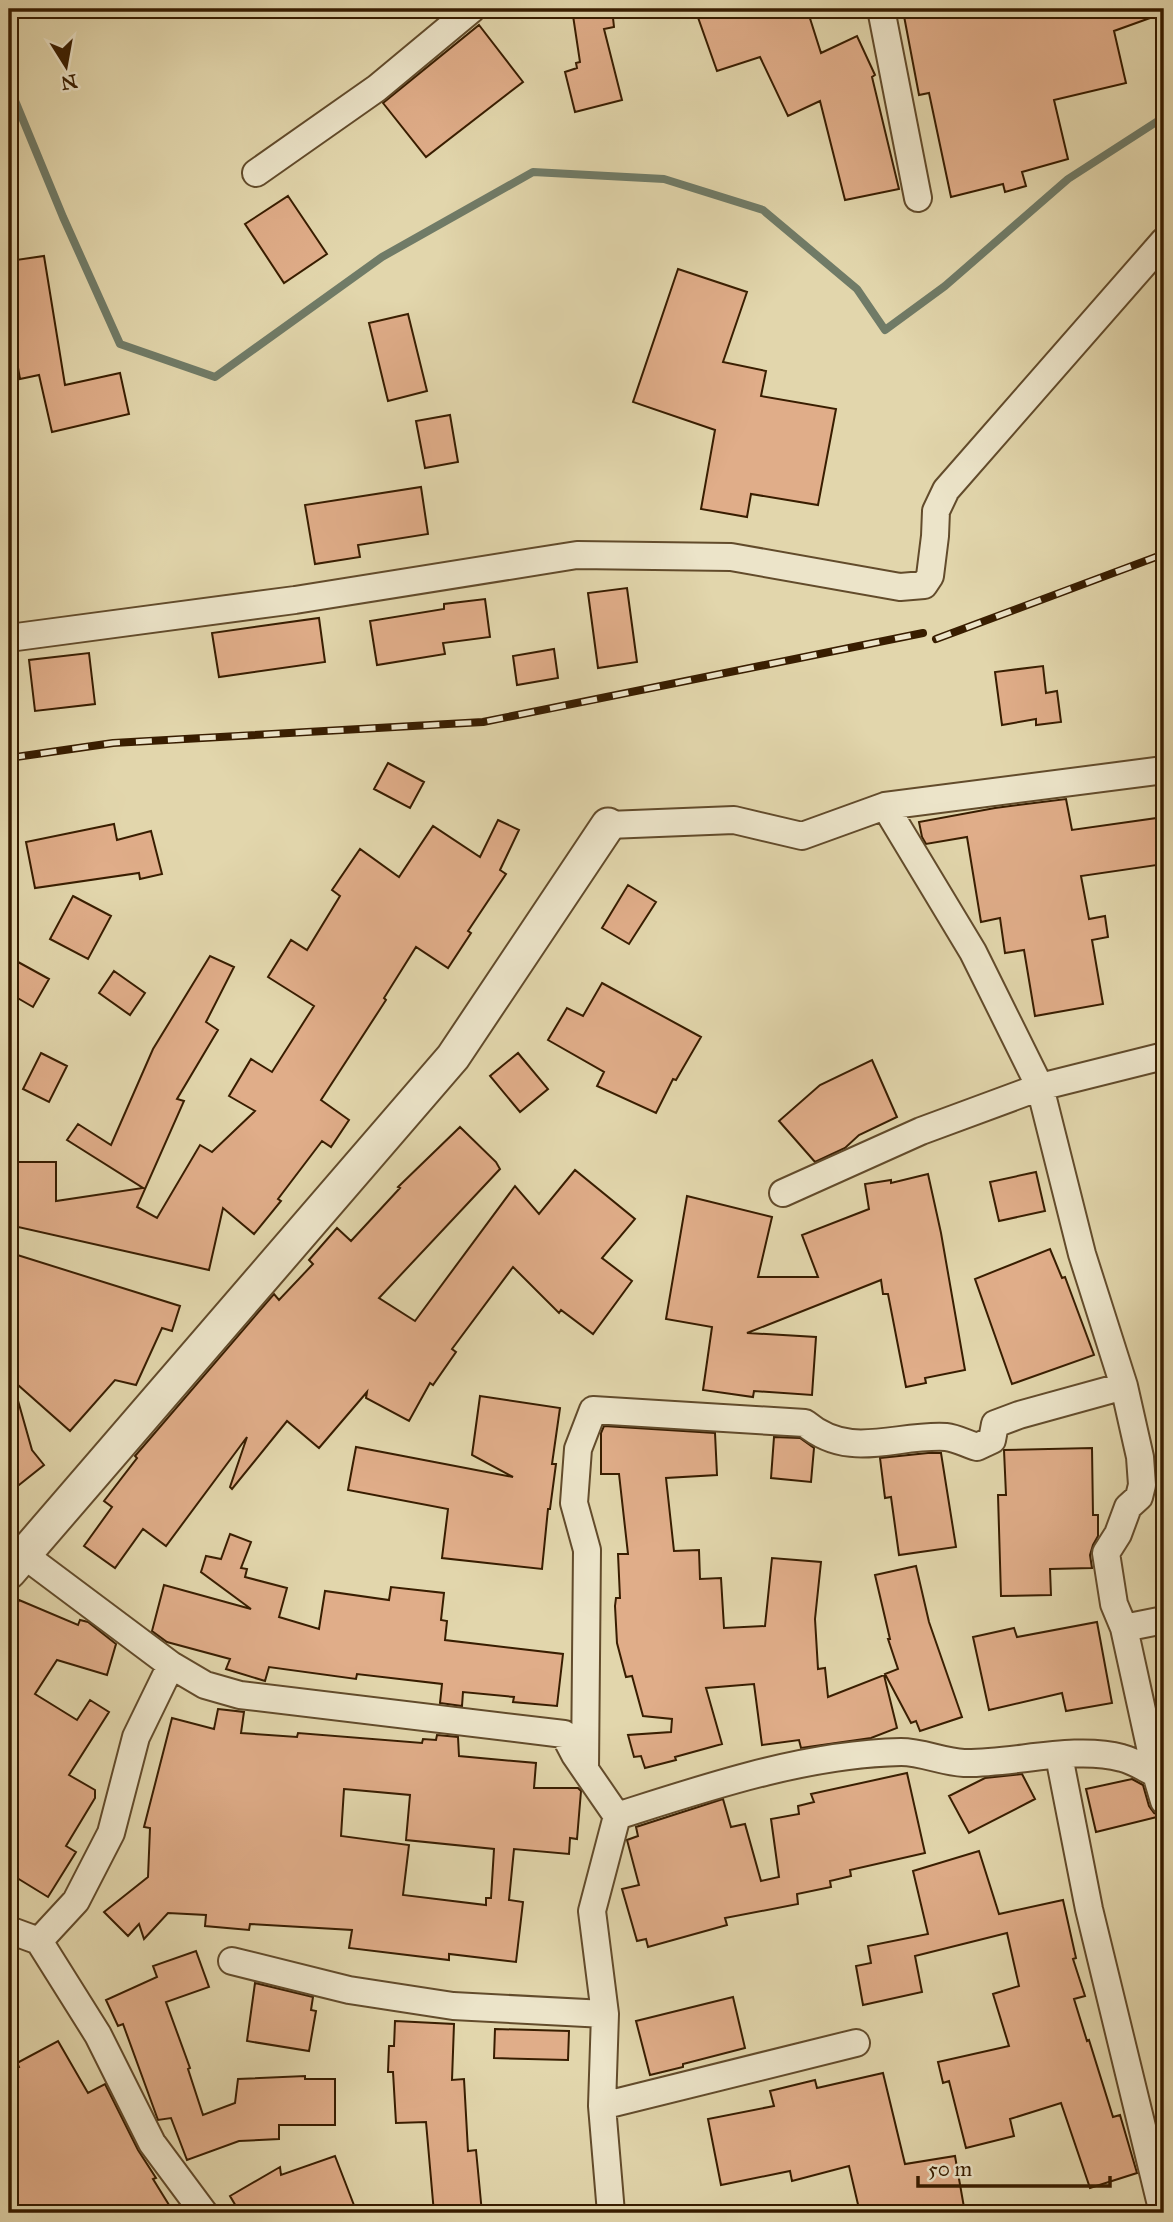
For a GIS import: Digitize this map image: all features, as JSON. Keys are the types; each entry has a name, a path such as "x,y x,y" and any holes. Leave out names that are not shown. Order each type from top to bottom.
{"street":[{"path":"256,173 377,88 472,9"},
{"path":"881,9 918,198"},
{"path":"9,638 295,600 577,555 732,557 900,587 924,585 930,576 936,536 936,512 946,490 1164,240"},
{"path":"611,2213 602,2106 605,2014 592,1911 617,1816 564,1734 240,1695 205,1685 16,1564 453,1057 608,825 734,820 802,836 885,806 1164,770"},
{"path":"885,806 974,952 1040,1087 1082,1254 1124,1386 1140,1457 1153,1484 1128,1507 1118,1534 1106,1553 1114,1604 1124,1628 1164,1801"},
{"path":"783,1193 921,1131 1040,1087 1164,1056"},
{"path":"585,1768 587,1550 574,1503 578,1449 593,1410 805,1423 816,1433 851,1445 947,1437 977,1447 992,1440 995,1424 1124,1386"},
{"path":"1124,1628 1164,1620"},
{"path":"39,1941 76,1901 111,1833 136,1737 171,1665"},
{"path":"1123,1758 1146,1730"},
{"path":"617,1816 737,1777 840,1758 903,1752 962,1763 1097,1755 1123,1758 1156,1774"},
{"path":"1059,1756 1089,1909 1163,2213"},
{"path":"9,1930 39,1941 98,2035 152,2143 204,2213"},
{"path":"232,1961 348,1990 453,2006 605,2014"},
{"path":"602,2106 856,2043"}],"building":[{"path":"572,9 612,9 614,27 604,29 622,100 575,112 565,72 577,68 576,63 580,62"},
{"path":"695,9 807,9 821,53 857,36 875,75 872,77 899,189 845,200 820,101 788,116 760,57 717,71"},
{"path":"940,9 960,9 961,14 985,9 1164,9 1164,13 1114,31 1126,83 1054,100 1068,159 1022,172 1026,186 1005,192 1003,184 951,197 929,93 919,95 904,16"},
{"path":"479,25 523,82 426,157 383,103"},
{"path":"288,196 327,254 284,283 245,224"},
{"path":"44,256 65,385 120,373 129,414 52,432 39,375 20,379 9,317 9,261"},
{"path":"678,269 747,292 723,362 766,371 761,396 836,409 818,505 751,494 747,517 701,509 715,430 633,402"},
{"path":"408,314 427,391 388,401 369,323"},
{"path":"450,415 458,462 425,468 416,421"},
{"path":"421,487 428,534 358,545 360,557 315,564 305,505"},
{"path":"627,588 637,662 598,668 588,593"},
{"path":"485,599 490,637 443,643 445,654 377,665 370,621 444,609 444,604"},
{"path":"319,618 325,662 219,677 212,633"},
{"path":"554,649 558,678 517,685 513,656"},
{"path":"89,653 95,704 35,711 29,660"},
{"path":"1043,666 1046,693 1057,691 1061,722 1036,725 1036,719 1002,725 995,672"},
{"path":"388,763 424,782 410,808 374,789"},
{"path":"1066,799 1072,830 1164,817 1164,864 1081,876 1089,919 1105,916 1108,937 1092,940 1103,1004 1035,1016 1024,950 1005,953 1000,918 981,922 967,837 926,844 919,822"},
{"path":"498,820 519,830 500,870 506,874 468,931 471,933 448,968 416,947 384,998 386,1000 321,1100 349,1120 331,1147 322,1141 278,1199 281,1201 254,1234 223,1208 209,1270 18,1227 18,1162 56,1162 56,1201 143,1188 67,1140 78,1124 111,1145 153,1049 210,956 234,967 206,1022 218,1030 177,1099 184,1101 137,1207 157,1218 200,1145 212,1152 255,1111 229,1096 251,1059 272,1072 314,1006 268,977 291,940 307,950 340,896 332,890 360,849 399,877 433,826 480,857"},
{"path":"114,824 117,840 151,831 162,874 140,879 139,873 35,888 26,842"},
{"path":"628,885 656,902 629,944 602,928"},
{"path":"73,896 111,916 88,959 50,939"},
{"path":"9,957 49,979 33,1007 9,993"},
{"path":"114,971 145,993 130,1015 99,993"},
{"path":"602,983 701,1037 676,1080 673,1079 656,1113 597,1086 604,1072 548,1040 567,1008 583,1016"},
{"path":"41,1053 67,1066 49,1102 23,1089"},
{"path":"518,1053 548,1089 520,1112 490,1076"},
{"path":"872,1060 897,1117 859,1135 845,1148 815,1162 779,1121 820,1085"},
{"path":"460,1127 500,1169 379,1298 415,1321 515,1186 539,1214 575,1170 635,1219 602,1258 632,1281 593,1334 561,1310 559,1313 513,1267 452,1349 456,1352 433,1385 430,1383 409,1421 366,1398 367,1392 319,1448 287,1421 232,1489 230,1487 247,1437 166,1546 143,1529 115,1568 84,1546 112,1507 104,1501 137,1458 135,1456 274,1294 279,1300 313,1264 309,1260 337,1228 351,1241 400,1188 398,1187"},
{"path":"1036,1172 1045,1211 999,1221 990,1182"},
{"path":"928,1174 965,1370 925,1378 926,1383 906,1387 888,1294 883,1294 881,1280 747,1333 816,1337 812,1395 754,1391 753,1397 703,1390 712,1327 666,1319 687,1196 772,1217 758,1277 818,1277 802,1235 869,1209 865,1184 891,1180 891,1183"},
{"path":"1050,1249 1062,1278 1065,1277 1094,1355 1012,1384 975,1279"},
{"path":"11,1253 180,1306 172,1331 162,1328 136,1385 115,1380 70,1431 9,1377"},
{"path":"15,1390 32,1450 44,1465 9,1493 9,1391"},
{"path":"480,1396 560,1408 552,1464 556,1464 542,1569 442,1558 448,1509 348,1490 356,1447 513,1477 472,1455"},
{"path":"604,1426 715,1433 717,1475 666,1478 674,1551 699,1550 700,1579 721,1578 724,1628 765,1626 772,1558 821,1562 815,1619 818,1669 825,1668 828,1697 884,1675 897,1728 871,1738 801,1748 799,1740 762,1745 754,1684 706,1688 722,1744 645,1768 641,1756 634,1757 628,1735 671,1732 672,1719 643,1716 632,1676 626,1677 617,1643 615,1606 616,1598 620,1598 618,1554 628,1554 619,1474 601,1474 601,1433"},
{"path":"774,1437 800,1438 814,1448 811,1482 771,1478"},
{"path":"1092,1448 1093,1515 1098,1515 1098,1536 1090,1555 1092,1568 1050,1569 1051,1595 1001,1596 998,1495 1006,1495 1004,1450"},
{"path":"941,1453 956,1547 899,1555 891,1497 885,1498 880,1458"},
{"path":"230,1534 251,1542 241,1568 247,1569 245,1577 287,1588 279,1617 319,1629 325,1591 389,1600 391,1587 444,1593 441,1620 447,1621 445,1640 563,1654 557,1706 513,1702 514,1697 463,1692 462,1706 440,1703 442,1684 357,1674 356,1679 269,1667 265,1681 226,1669 230,1659 167,1642 152,1631 164,1585 251,1609 201,1572 206,1556 221,1559"},
{"path":"916,1566 929,1622 962,1717 920,1731 916,1721 911,1723 885,1674 898,1669 888,1639 875,1575"},
{"path":"19,1600 78,1625 80,1620 88,1622 116,1644 107,1675 57,1660 35,1694 77,1720 90,1700 109,1712 69,1775 95,1790 95,1798 66,1846 76,1852 48,1897 9,1873 9,1624"},
{"path":"1097,1622 1112,1703 1066,1711 1062,1693 989,1710 973,1637 1014,1628 1017,1637"},
{"path":"218,1709 244,1712 241,1733 297,1737 298,1733 422,1743 423,1739 436,1740 437,1735 458,1737 459,1756 536,1763 534,1788 578,1788 581,1791 577,1839 570,1838 569,1854 514,1849 509,1900 523,1902 516,1962 449,1954 449,1960 349,1948 352,1930 250,1924 249,1930 205,1926 206,1915 168,1913 144,1939 139,1924 128,1936 104,1912 148,1877 150,1828 144,1827 172,1718 214,1729","holes":["344,1789 410,1795 406,1840 494,1849 491,1898 486,1898 486,1905 403,1895 409,1845 341,1836"]},
{"path":"907,1773 925,1853 850,1870 851,1876 830,1881 831,1887 797,1894 798,1904 725,1918 727,1925 648,1947 646,1939 637,1941 622,1889 639,1885 627,1840 638,1836 636,1827 723,1799 731,1827 745,1824 761,1881 779,1877 771,1819 799,1814 798,1806 814,1802 811,1794"},
{"path":"1022,1774 1035,1799 969,1833 949,1796 985,1778"},
{"path":"1132,1779 1143,1785 1149,1806 1154,1813 1161,1816 1096,1832 1086,1789"},
{"path":"979,1851 999,1914 1063,1900 1076,1958 1073,1959 1085,1996 1074,1999 1113,2117 1120,2115 1137,2173 1090,2188 1061,2103 1010,2119 1014,2136 966,2148 949,2081 943,2083 938,2062 1009,2046 993,1994 1019,1986 1007,1933 915,1956 922,1992 863,2005 856,1966 871,1963 868,1946 928,1934 913,1871"},
{"path":"196,1951 209,1987 166,2002 190,2068 188,2069 203,2115 235,2103 238,2079 305,2076 305,2079 335,2079 335,2125 279,2125 279,2139 239,2141 187,2160 171,2118 158,2120 123,2024 118,2026 106,2000 157,1977 153,1966"},
{"path":"255,1983 313,1997 311,2010 316,2011 309,2051 247,2041"},
{"path":"733,1997 745,2048 650,2075 636,2021"},
{"path":"395,2021 454,2024 452,2080 464,2079 468,2151 476,2150 482,2213 434,2213 426,2122 396,2123 393,2072 388,2072 389,2046 394,2046"},
{"path":"495,2029 569,2031 568,2060 494,2058"},
{"path":"58,2041 88,2093 105,2084 138,2150 156,2178 153,2179 174,2213 9,2213 9,2072 19,2067 17,2063"},
{"path":"883,2073 905,2164 955,2156 965,2213 860,2213 849,2166 792,2181 790,2171 721,2185 708,2119 774,2106 770,2091 815,2080 817,2088"},
{"path":"335,2156 357,2213 240,2213 230,2196 280,2167 281,2175"}],"waterway":[{"path":"9,36 12,9"},
{"path":"9,86 63,217 120,344 215,377 382,257 533,172 664,179 763,210 857,289 885,330 945,286 1068,179 1164,117"}],"railway":[{"path":"936,639 1164,554"},
{"path":"9,758 113,743 483,722 923,633"}]}
